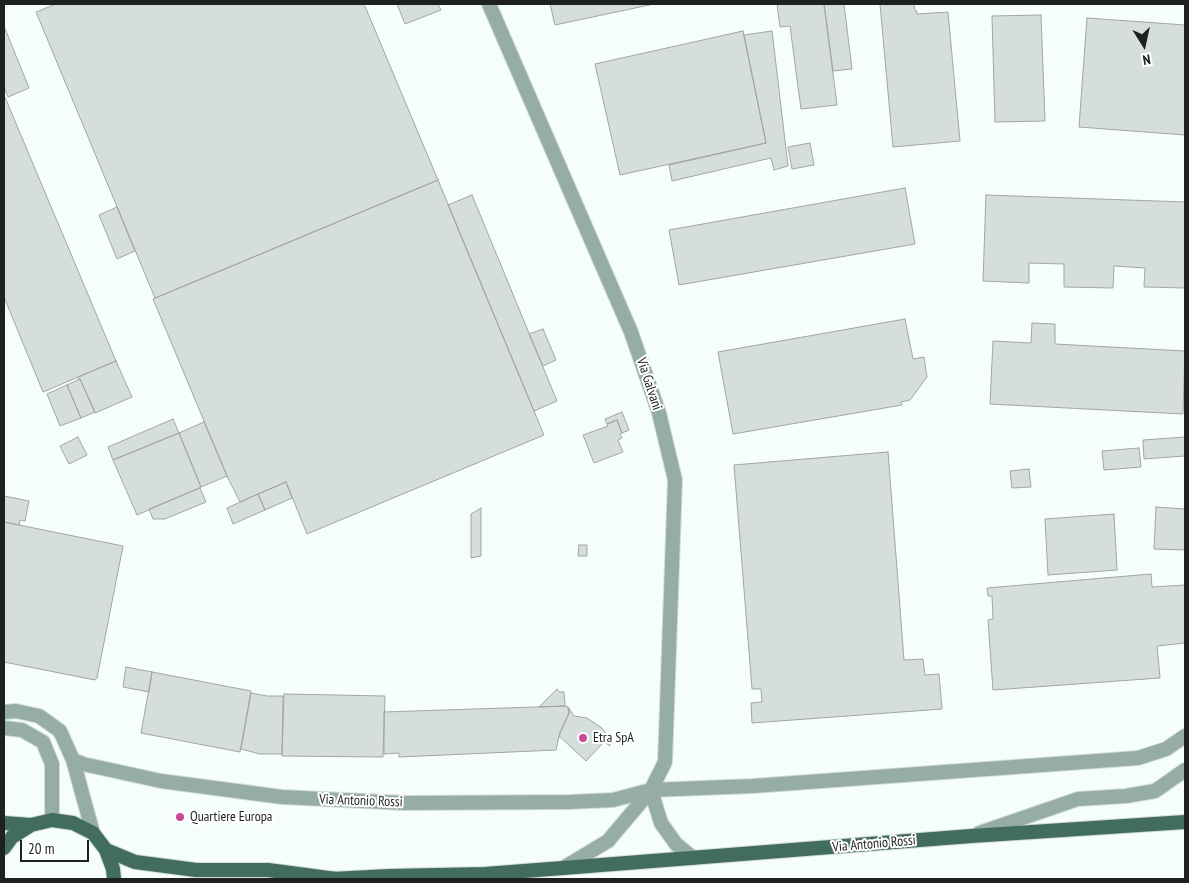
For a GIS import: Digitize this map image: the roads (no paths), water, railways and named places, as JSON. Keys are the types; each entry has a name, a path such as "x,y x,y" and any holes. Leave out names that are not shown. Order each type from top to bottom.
{"main road":[{"name":"Via Antonio Rossi","path":"4,823 31,824 52,820 73,823 92,833 106,850 114,869 114,879"},
{"name":"Via Antonio Rossi","path":"106,850 134,862 196,870 268,870 334,879 485,874 971,836 1185,822"},
{"name":"Via Antonio Rossi","path":"4,848 12,837 31,824"}],"street":[{"name":"Via Galvani","path":"488,4 631,332 659,414 675,480 665,762 651,790"},
{"name":"Via Antonio Rossi","path":"4,712 16,711 39,716 60,731 73,760 92,833"},
{"path":"4,728 22,730 42,742 52,764 52,820"},
{"name":"Via Antonio Rossi","path":"73,760 83,764 161,781 282,797 405,802 569,802 613,800 651,790 753,786 1138,758 1166,749 1185,736"},
{"path":"971,836 1078,799 1126,796 1155,791 1185,770"},
{"name":"Via Antonio Rossi","path":"563,868 608,841 627,821 651,790"},
{"path":"651,790 661,823 676,844 693,858"}],"place":[{"name":"Etra SpA","path":"583,738"},
{"name":"Quartiere Europa","path":"180,817"}]}
